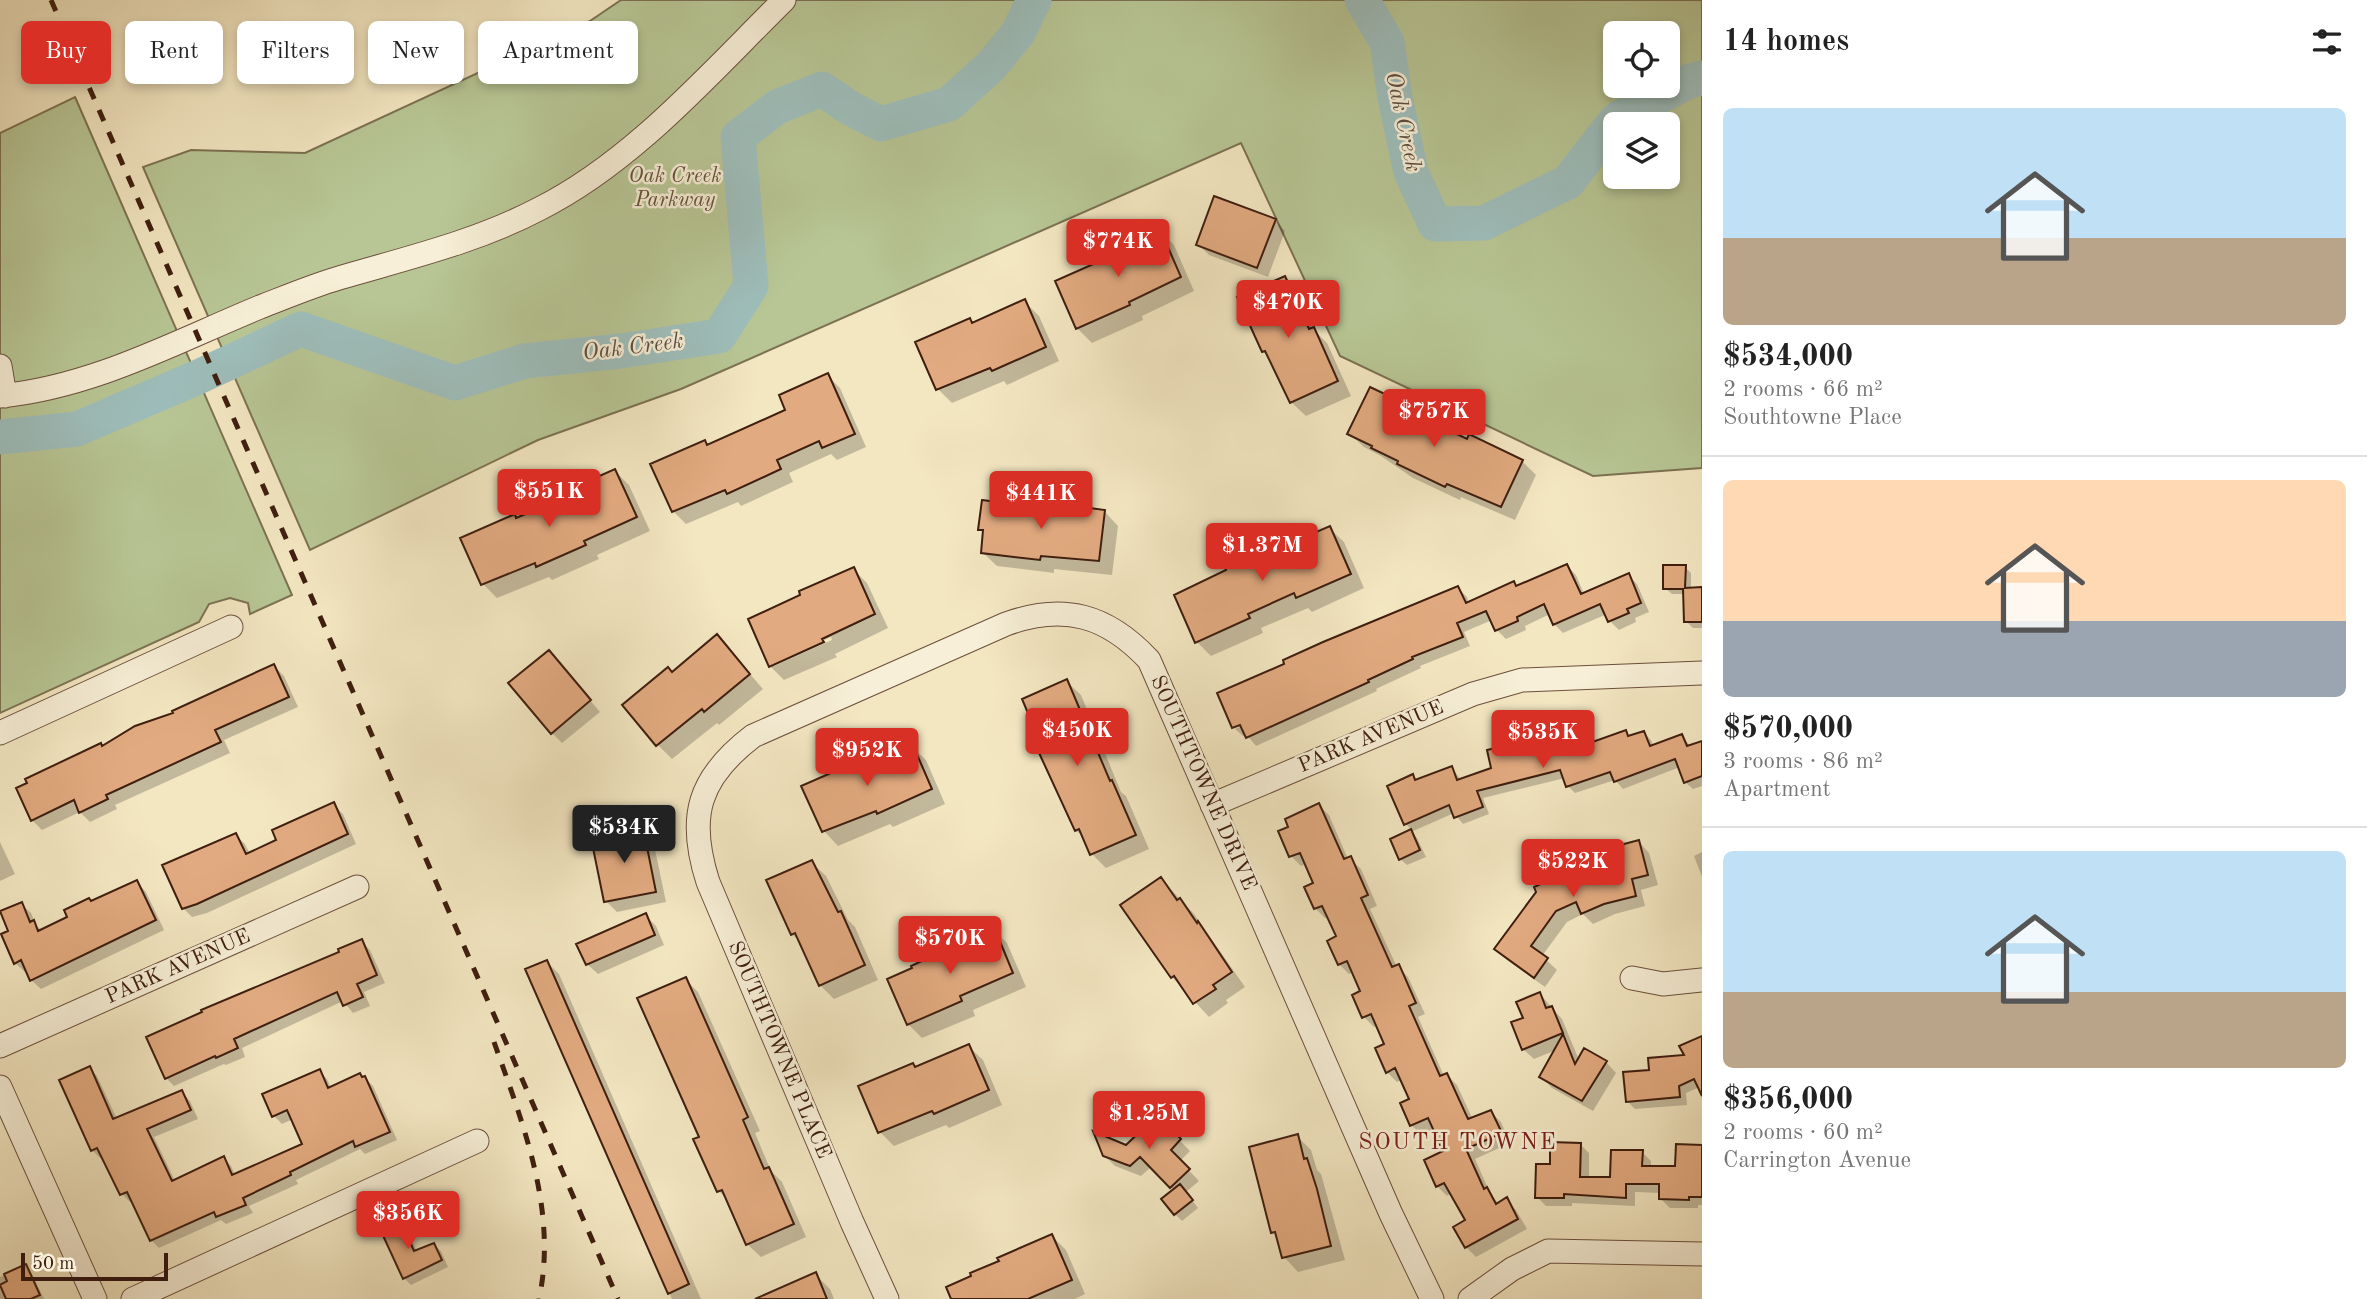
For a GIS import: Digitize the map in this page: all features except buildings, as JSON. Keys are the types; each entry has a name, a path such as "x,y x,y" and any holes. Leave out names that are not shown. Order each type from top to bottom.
{"street":[{"path":"0,366 3,396 77,382 120,367 259,307 323,284 438,251 539,210 579,187 657,127 784,0"},
{"name":"SOUTHTOWNE DRIVE","path":"703,796 713,776 731,753 753,736 1029,615 1059,612 1082,616 1108,626 1132,642 1149,660 1391,1214 1432,1299"},
{"path":"0,733 231,627"},
{"name":"PARK AVENUE","path":"1212,805 1473,694 1522,680 1702,673"},
{"name":"SOUTHTOWNE PLACE","path":"703,796 698,822 699,854 708,882 887,1299"},
{"name":"PARK AVENUE","path":"0,1046 357,887"},
{"path":"1632,978 1663,984 1702,980"},
{"path":"0,1087 95,1299"},
{"path":"133,1299 477,1141"},
{"path":"1470,1299 1511,1269 1548,1251 1702,1254"}],"green space":[{"name":"Oak Creek Parkway","path":"621,0 1702,0 1702,468 1593,476 1340,356 1241,143 681,389 538,440 310,550 143,167 191,150 305,153 454,84 464,84 464,79 478,73 478,84 638,84 638,21 590,21"},
{"path":"75,97 292,595 250,614 248,603 230,598 209,604 199,622 0,713 0,133"}],"waterway":[{"name":"Oak Creek","path":"0,437 77,429 301,329 455,383 525,361 621,351 719,336 751,286 738,137 777,107 822,89 881,124 949,104 990,67 1018,33 1034,0"},
{"name":"Oak Creek","path":"1362,0 1387,42 1395,98 1411,172 1435,224 1484,223 1568,182 1616,120 1689,81 1702,78"}],"railway":[{"path":"51,0 618,1299"},
{"path":"494,1042 526,1136 541,1201 544,1266 539,1299"}],"district":[{"name":"SOUTH TOWNE","path":"1458,1142"}]}
